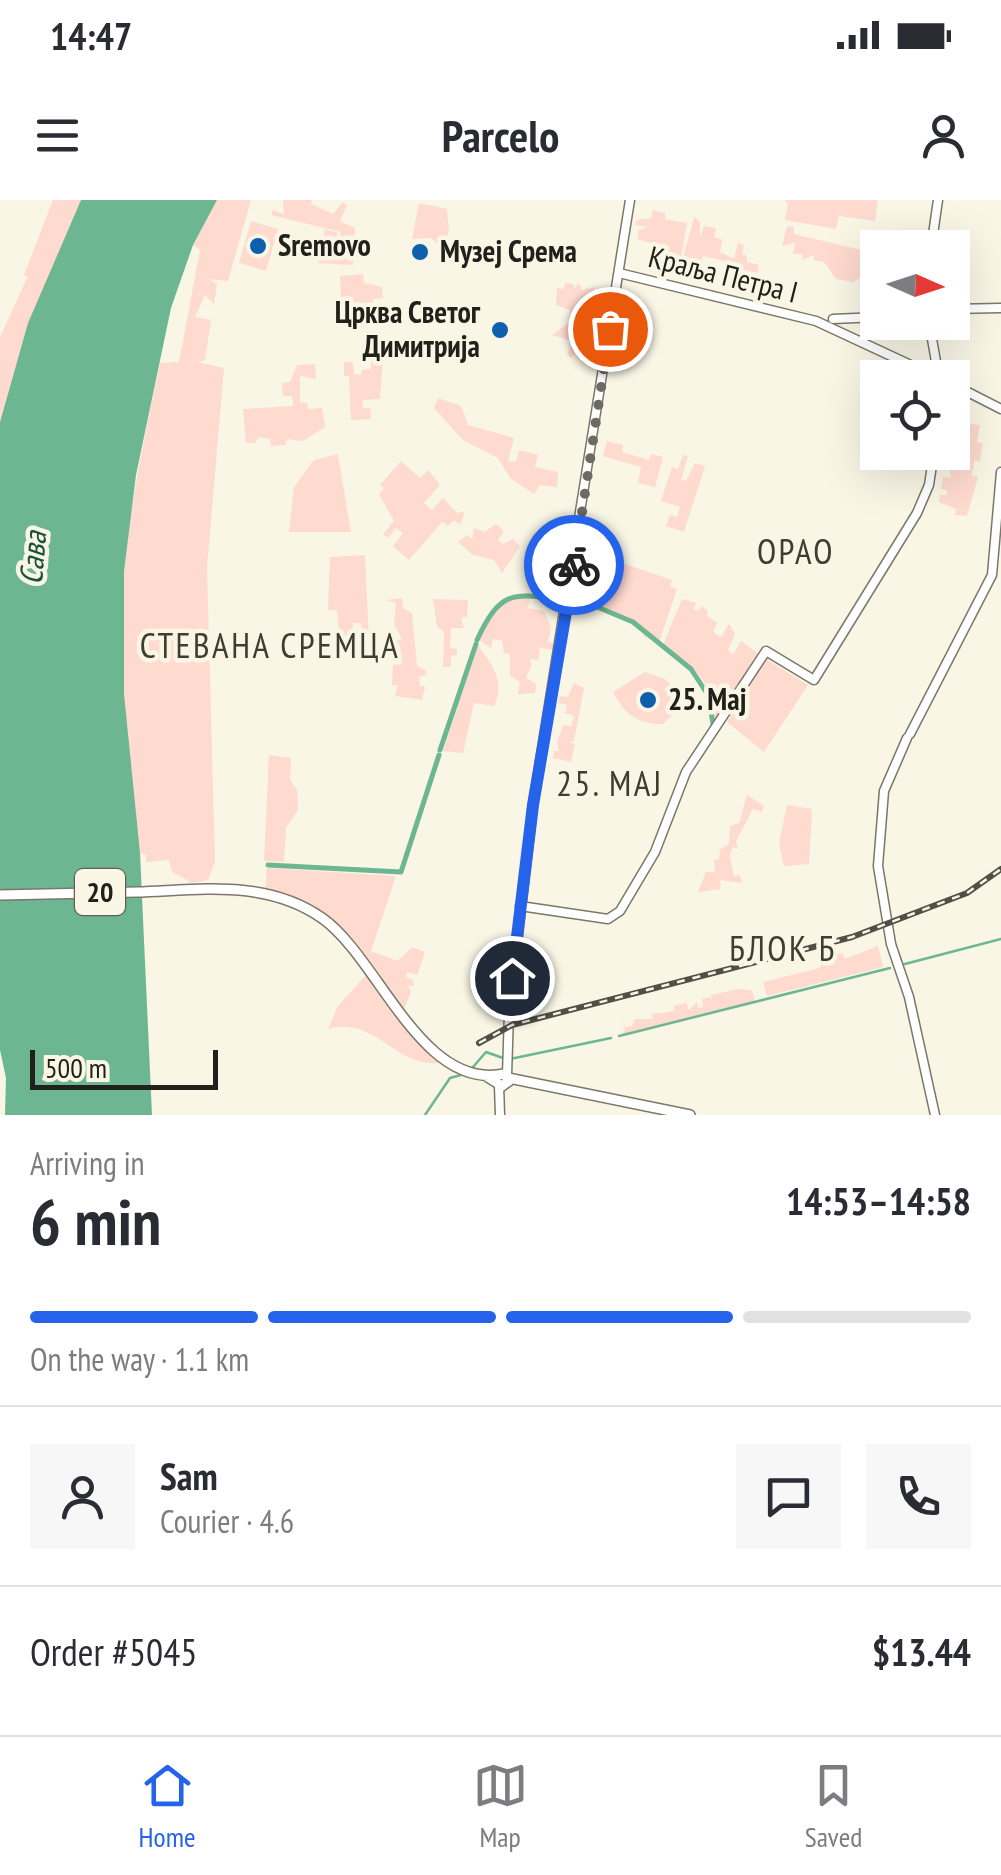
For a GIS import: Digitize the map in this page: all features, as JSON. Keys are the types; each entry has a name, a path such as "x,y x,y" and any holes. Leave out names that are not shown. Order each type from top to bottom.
{"main road":[{"name":"20","path":"0,894 201,889 266,893 322,918 369,966 420,1039 470,1072 690,1115"}],"street":[{"path":"500,1115 520,906 630,200"},
{"path":"934,230 938,200"},
{"name":"Краља Петра I","path":"618,273 833,324"},
{"path":"970,309 1001,308"},
{"path":"833,324 860,316"},
{"path":"833,324 849,336 902,360"},
{"path":"970,393 1001,409"},
{"path":"520,906 601,919 616,915 655,852 686,772 766,651 814,680 917,513 931,470"},
{"path":"935,1115 888,922 878,866 880,820 884,791 908,733 992,575 1001,472"}],"shaded area":[{"path":"53,200 81,200 28,323 0,422 0,337 28,276 24,275"},
{"path":"217,200 251,200 228,281 209,279 217,284 214,304 205,295 195,317 211,320 205,360 198,362 224,368 207,567 215,861 208,880 192,883 172,872 169,860 146,862 146,855 140,853 125,711 122,603 139,465 160,363 179,362 200,250 193,245"},
{"path":"283,200 312,200 311,204 333,214 342,203 347,205 340,221 355,228 353,265 318,263 325,229 338,233 327,257 331,259 341,232 271,215 273,210 284,214"},
{"path":"785,200 878,200 875,221 839,216 836,229 785,220"},
{"path":"419,203 447,209 449,232 441,248 431,238 412,239"},
{"path":"653,210 665,213 665,219 687,223 681,259 675,258 672,269 666,268 668,256 659,254 661,246 637,239 639,230 647,227 635,225 636,220 651,218"},
{"path":"694,217 700,222 700,237 704,226 716,228 714,237 722,240 720,252 734,259 738,243 744,245 742,254 747,256 747,262 759,265 757,273 743,270 740,283 734,282 738,264 703,256 699,270 686,271 683,258"},
{"name":"Sremovo","path":"251,221 278,229 266,271 239,263"},
{"path":"787,226 794,227 794,234 860,250 860,278 853,282 836,279 824,262 814,260 814,255 802,260 803,254 793,254 795,243 782,246"},
{"path":"363,274 364,283 382,287 383,298 373,299 374,319 342,321 340,276"},
{"path":"565,283 574,284 574,289 579,283 582,290 595,287 588,325 569,324 589,332 588,359 579,349 571,358 567,354 573,341 552,335 569,323 570,310 556,305 557,288 564,289"},
{"path":"383,357 380,399 362,400 363,408 370,408 371,419 351,420 349,376 344,376 344,362 353,362 354,374 361,375 362,370 371,369 371,358"},
{"path":"315,364 316,379 300,376 300,402 307,403 308,409 322,408 325,427 303,441 287,439 285,445 271,446 270,439 258,437 256,443 246,443 243,409 293,406 292,396 283,396 282,383 290,382 297,365"},
{"path":"438,398 461,406 468,425 514,438 508,461 516,462 519,450 538,455 535,467 558,472 557,487 540,485 534,494 510,478 498,458 463,440 434,408"},
{"path":"970,424 980,425 977,442 983,443 980,461 974,461 972,476 978,477 967,516 955,515 956,509 939,502 940,495 947,495 947,490 941,489 943,477 951,478 950,470 970,470"},
{"path":"607,441 623,445 622,452 649,460 651,454 663,457 655,487 638,483 641,467 603,456"},
{"path":"338,454 351,532 289,532 294,487 314,460"},
{"path":"683,455 688,456 681,480 686,481 695,463 705,466 684,532 666,526 670,515 677,517 680,507 661,501 672,467 678,469"},
{"path":"401,461 420,478 428,470 440,485 424,503 432,510 443,498 457,513 465,511 460,525 454,520 448,526 442,522 409,560 393,546 403,533 396,528 388,538 383,534 394,521 379,494 384,488 380,485"},
{"path":"496,524 504,531 498,540 503,544 513,539 520,546 502,573 494,560 473,555 458,542 467,535 472,539 474,528 484,532"},
{"path":"365,555 369,642 362,642 361,623 353,623 351,655 339,650 341,643 334,640 334,632 339,631 337,610 328,610 330,557"},
{"path":"622,563 672,580 670,587 677,589 659,642 643,636 645,628 587,602 590,591 598,593 604,575 609,576 612,568 619,570"},
{"path":"519,594 530,596 528,608 544,611 551,627 548,642 558,644 557,650 531,647 540,649 538,660 529,659 532,664 526,678 536,684 535,693 518,694 520,682 510,676 510,654 504,653 502,640 493,639 491,648 479,640 500,607"},
{"path":"402,598 403,608 412,613 417,666 426,670 426,675 419,677 420,686 425,686 422,700 395,696 398,685 392,685 393,665 402,664 400,645 394,641 402,639 394,624 396,603 386,600"},
{"path":"433,599 468,600 467,617 461,618 464,628 451,628 450,648 457,649 457,655 451,656 451,667 443,667 444,632 437,626"},
{"path":"682,599 696,603 693,609 698,611 702,606 708,611 707,616 717,623 713,632 721,637 729,624 735,634 728,650 733,655 741,641 760,655 715,727 711,699 702,678 663,645"},
{"path":"478,645 496,674 497,697 494,706 474,703 463,753 443,751"},
{"path":"766,659 808,685 764,752 727,722"},
{"path":"645,672 665,679 686,701 663,724 632,716 613,692"},
{"path":"574,683 584,688 574,741 570,742 575,744 571,762 553,758 554,751 559,751 557,743 563,725 571,726 574,716 565,713 567,705 558,703 560,696 568,697"},
{"path":"269,755 291,758 290,779 297,790 298,810 286,828 284,862 264,861"},
{"path":"747,795 764,806 762,812 753,809 736,841 738,849 733,847 730,855 734,876 740,875 742,883 720,880 721,889 698,892 706,872 715,872 714,859 719,860 720,849 729,844 730,826 739,823"},
{"path":"787,805 812,809 809,864 784,866 779,843"},
{"path":"267,868 396,876 371,951 398,961 412,947 425,952 417,975 407,972 406,977 414,980 413,986 408,985 411,992 403,1012 367,959 332,921 265,890"},
{"path":"878,946 883,967 767,996 763,982 820,968 823,960 825,966 834,964 833,955 842,953 845,959"},
{"path":"367,974 419,1044 444,1062 413,1059 360,1030 328,1029 338,1006"},
{"path":"752,990 755,1001 620,1035 625,1030 622,1019 625,1027 632,1026 635,1019 653,1019 652,1014 674,1011 674,1006 686,1003 689,1010 697,1002 698,1008 703,1007 702,999 710,997 712,1003 711,995"}],"water":[{"name":"Сава","path":"81,200 217,200 193,245 171,308 136,475 124,571 124,694 140,853 152,1115 5,1115 6,1078 0,1050 0,422 28,323"}],"waterway":[{"path":"477,640 494,611 510,598 563,600"},
{"path":"583,601 633,622 691,669 708,695 714,729"},
{"path":"440,750 476,644"},
{"path":"268,865 401,872 439,755"},
{"path":"901,965 1001,939"},
{"path":"619,1036 890,968"},
{"path":"510,1059 611,1038"},
{"path":"473,1067 486,1052 503,1058"},
{"path":"425,1115 450,1078 468,1073"}],"railway":[{"path":"479,1043 512,1025 852,937 967,893 1001,869"}],"way so far":[{"path":"574,565 610,329"}],"place":[{"name":"Sremovo","path":"258,246"},
{"name":"Музеј Срема","path":"420,252"},
{"name":"Црква Светог Димитрија","path":"500,330"},
{"name":"25. Maj","path":"648,700"}],"district":[{"name":"ОРАО","path":"796,552"},
{"name":"СТЕВАНА СРЕМЦА","path":"270,646"},
{"name":"25. МАЈ","path":"610,784"},
{"name":"БЛОК Б","path":"783,949"}],"route":[{"path":"512,978 533,805 574,565"}]}
